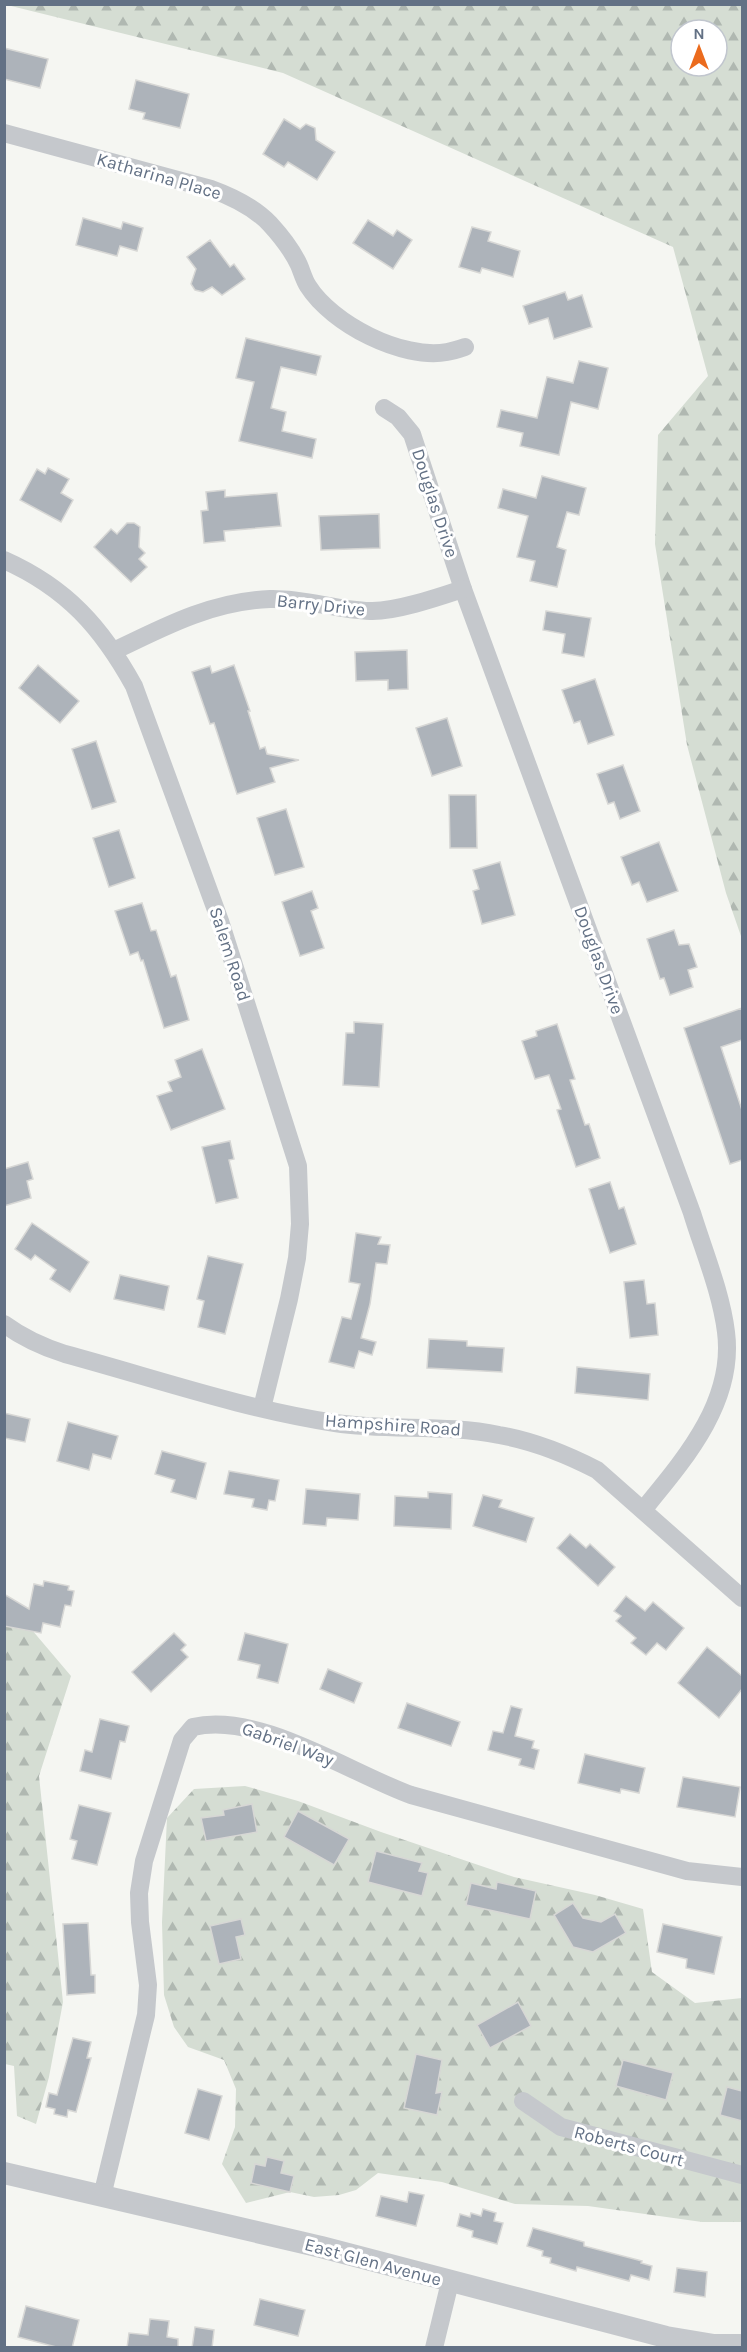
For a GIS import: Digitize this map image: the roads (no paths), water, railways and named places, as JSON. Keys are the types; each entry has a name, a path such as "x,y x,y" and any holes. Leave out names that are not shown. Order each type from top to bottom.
{"street":[{"name":"Katharina Place","path":"4,133 211,189 232,197 252,208 269,223 285,242 298,263 307,285 322,304 357,331 421,352 446,352 465,347"},
{"name":"Douglas Drive","path":"384,408 398,417 412,434 464,589 692,1213 723,1315 727,1359 716,1406 674,1473 643,1510"},
{"name":"Salem Road","path":"4,560 47,584 75,605 97,627 134,686 220,921 298,1166 300,1224 297,1258 290,1299 262,1408"},
{"name":"Barry Drive","path":"114,651 202,610 238,602 270,599 307,601 372,612 440,597 464,589"},
{"name":"Hampshire Road","path":"4,1324 42,1347 262,1408 336,1423 395,1429 460,1430 497,1434 533,1443 569,1456 597,1470 742,1598"},
{"name":"Gabriel Way","path":"102,2196 146,2015 148,1985 140,1922 139,1893 144,1861 182,1740 193,1727 222,1723 241,1726 332,1759 380,1784 411,1795 687,1871 742,1877"},
{"name":"Roberts Court","path":"523,2102 561,2127 742,2175"},
{"name":"East Glen Avenue","path":"4,2173 321,2247 666,2337 714,2345 742,2345"},
{"path":"435,2348 450,2282"}]}
